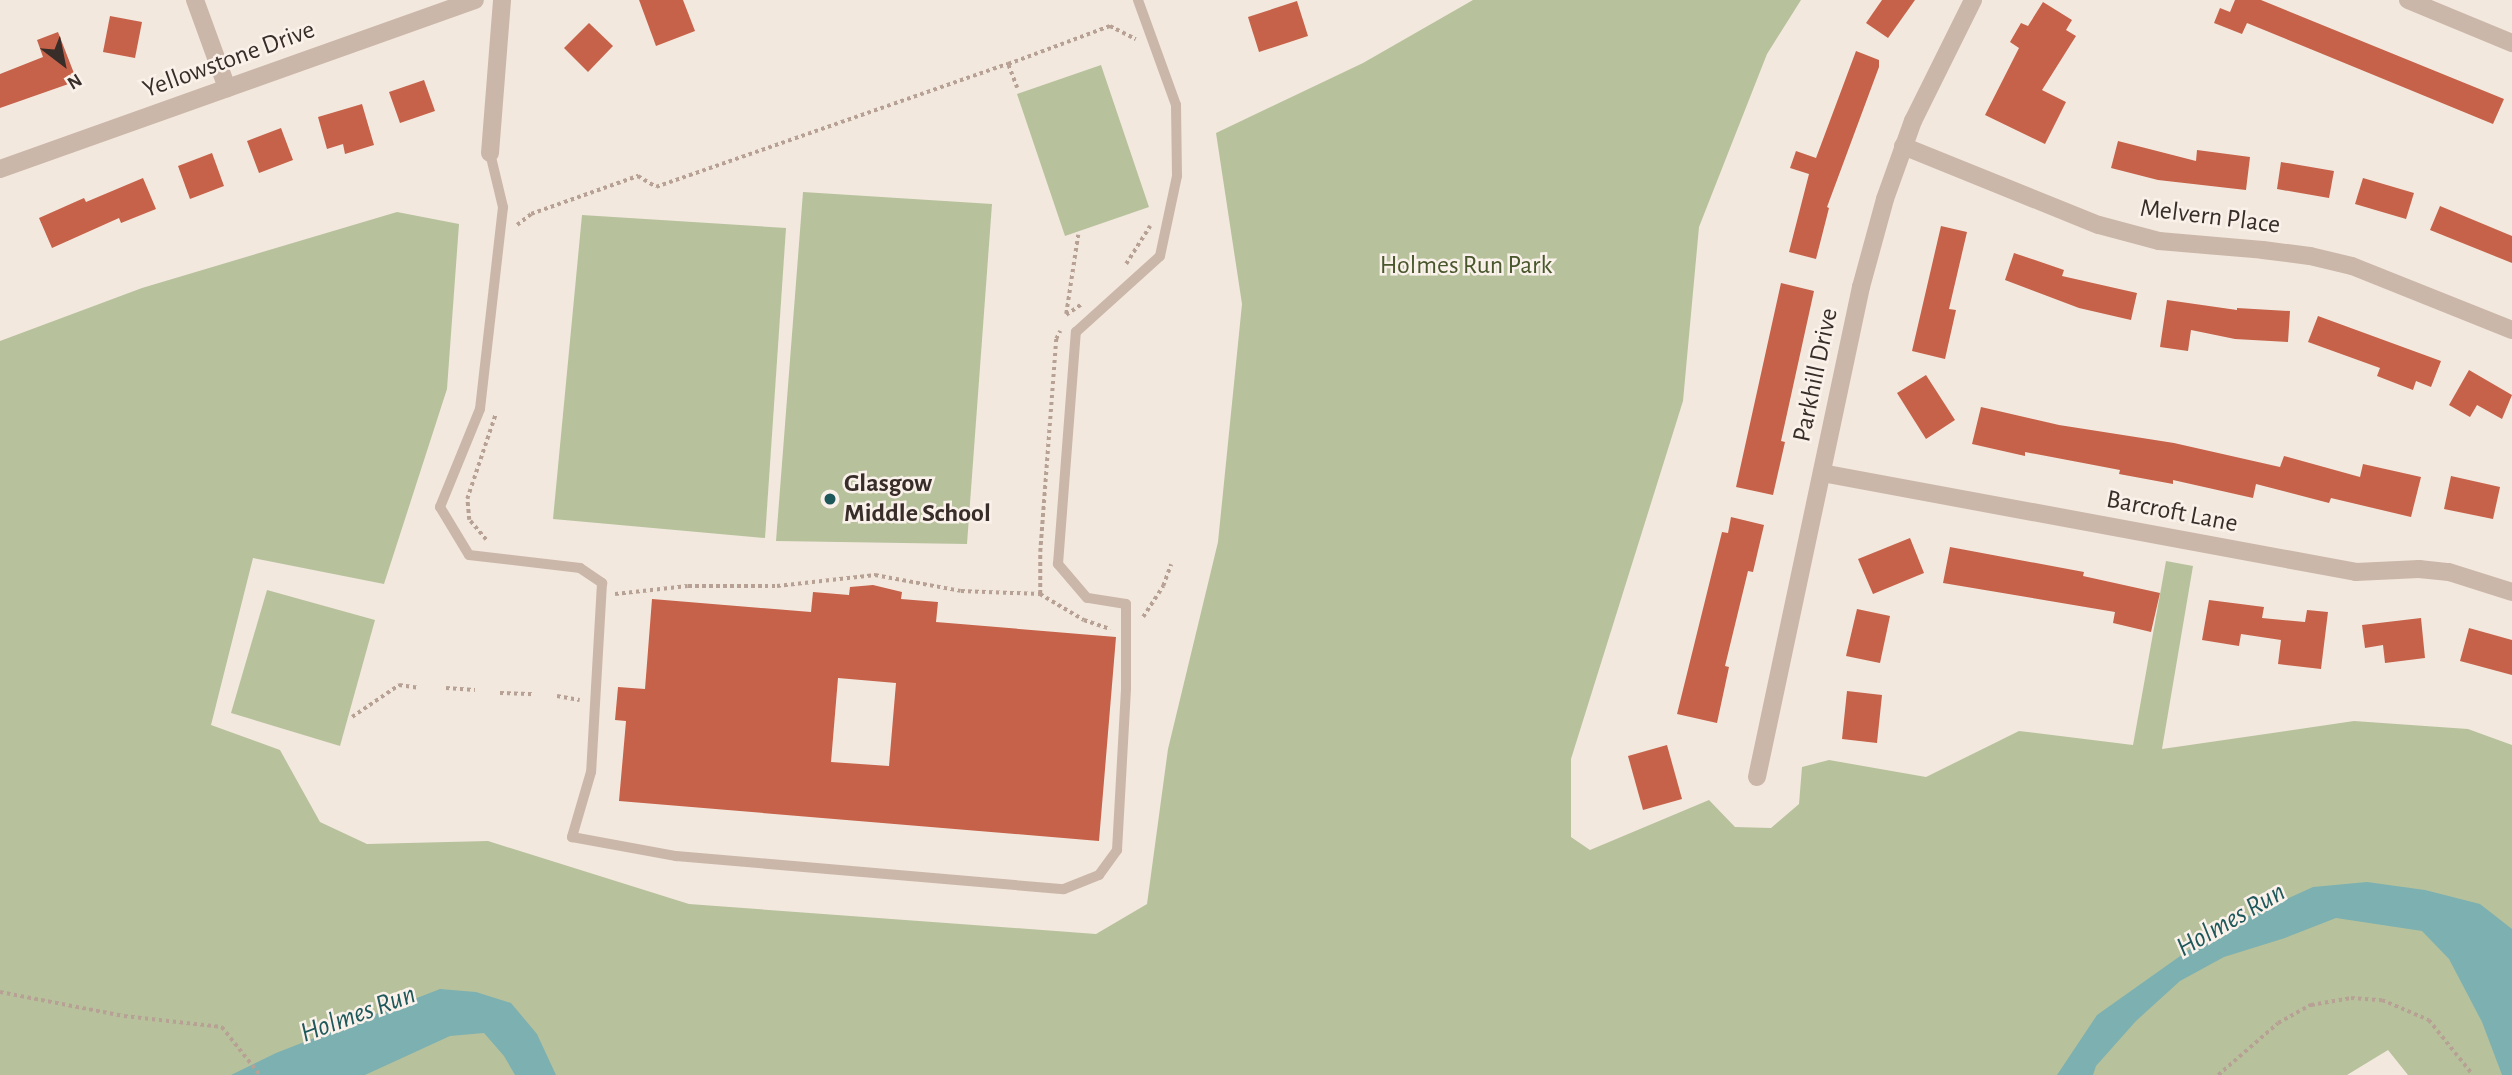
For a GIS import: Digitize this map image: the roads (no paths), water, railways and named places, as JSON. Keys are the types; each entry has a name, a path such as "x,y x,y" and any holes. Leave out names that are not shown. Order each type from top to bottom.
{"street":[{"path":"195,0 227,88"},
{"name":"Yellowstone Drive","path":"0,169 474,0"},
{"path":"490,153 502,0"},
{"name":"Parkhill Drive","path":"1757,777 1861,288 1903,146 1936,71 1973,0"},
{"path":"2408,0 2512,43"},
{"name":"Melvern Place","path":"1903,146 2099,225 2158,241 2287,253 2352,266 2512,330"},
{"name":"Barcroft Lane","path":"1822,473 2356,572 2419,569 2449,572 2512,592"}],"lane":[{"path":"490,153 503,207 481,409 440,507 469,555 580,568 602,583 591,772 572,837 676,856 1064,889 1099,875 1117,850 1126,688 1126,604 1087,598 1058,564 1076,332 1160,256 1177,176 1176,105 1138,0"}],"water":[{"path":"2367,882 2425,890 2480,904 2512,929 2512,1075 2502,1075 2482,1022 2449,959 2422,931 2336,918 2285,938 2224,957 2180,981 2136,1021 2096,1066 2093,1075 2057,1075 2097,1015 2214,932 2313,887"},
{"path":"440,989 476,992 511,1003 537,1034 556,1075 515,1075 504,1056 484,1033 450,1036 365,1075 231,1075 276,1053"}],"place":[{"name":"Glasgow Middle School","path":"830,499"}],"park label":[{"name":"Holmes Run Park","path":"1466,266"}],"water label":[{"name":"Holmes Run","path":"2231,920"},
{"name":"Holmes Run","path":"358,1014"}]}
